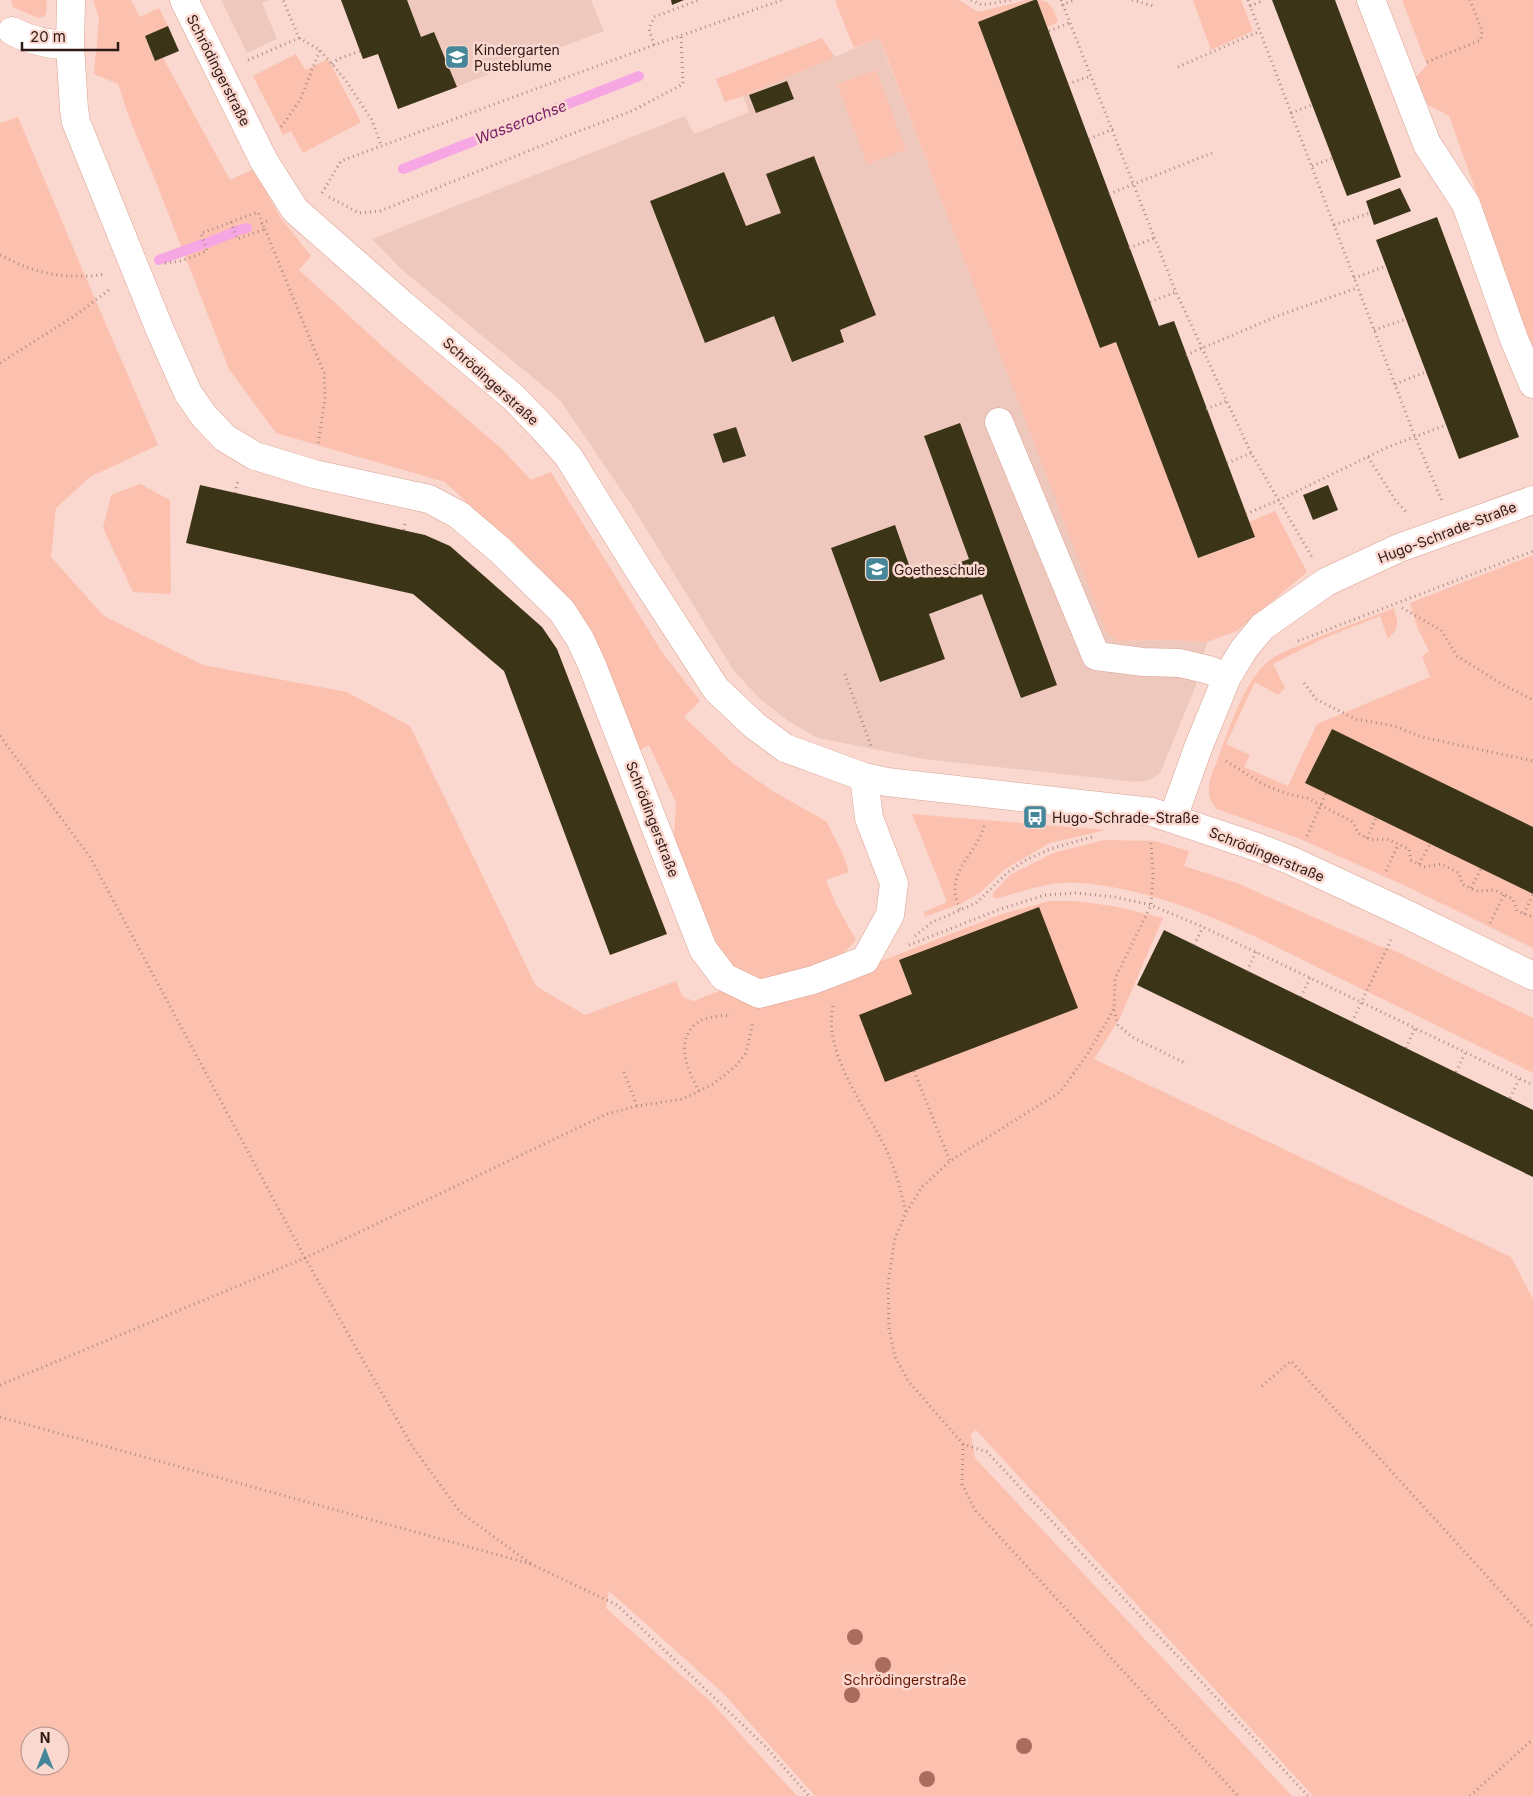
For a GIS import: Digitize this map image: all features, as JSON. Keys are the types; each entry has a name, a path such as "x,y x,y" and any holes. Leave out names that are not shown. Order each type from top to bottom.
{"street":[{"name":"Schrödingerstraße","path":"71,0 70,45 76,122 160,330 188,393 204,416 225,438 255,456 314,474 429,499 459,515 500,550 562,611 580,639 592,665 703,949 724,977 756,1005"},
{"name":"Schrödingerstraße","path":"184,0 264,160 296,210 403,305 513,397 549,434 568,456 716,689 754,724 785,748 864,777 887,782 1152,812 1173,818 1292,861 1533,976"},
{"path":"1372,0 1427,144 1466,204 1514,339 1533,384"},
{"path":"12,31 25,38 42,43 70,45"},
{"path":"999,422 1096,656 1143,662 1180,663 1209,670 1227,677"},
{"name":"Hugo-Schrade-Straße","path":"1173,818 1198,748 1227,677 1244,650 1262,628 1326,582 1399,548 1533,500"},
{"path":"756,1005 865,960 890,915 894,883 869,818 864,777"}],"path":[{"path":"283,0 298,38 320,50 344,78 372,120 381,145"},
{"path":"654,45 649,29 654,17 699,0"},
{"path":"320,198 340,160 782,0"},
{"path":"971,0 982,4 998,4 1012,0"},
{"path":"1060,0 1176,292 1202,349 1251,453 1326,582"},
{"path":"1062,4 1074,0"},
{"path":"1132,0 1154,6"},
{"path":"1248,0 1357,288 1435,483"},
{"path":"1250,6 1264,0"},
{"path":"1424,64 1481,40 1482,31 1470,0"},
{"path":"1049,31 1070,23"},
{"path":"1178,67 1260,31"},
{"path":"322,193 359,212 380,212 553,141 632,111 683,84 681,36"},
{"path":"248,60 298,38"},
{"path":"276,134 300,100 320,50"},
{"path":"332,64 338,59 360,51"},
{"path":"1068,84 1091,76"},
{"path":"1291,113 1312,105"},
{"path":"1089,139 1112,130"},
{"path":"1109,194 1212,153"},
{"path":"1312,166 1333,158"},
{"path":"1334,225 1370,212"},
{"path":"181,261 207,251 201,234 245,216"},
{"path":"231,222 238,239 265,229"},
{"path":"262,223 324,373 325,398 314,474"},
{"path":"1130,248 1155,238"},
{"path":"0,255 32,269 66,276 80,277 112,273"},
{"path":"1354,278 1386,266"},
{"path":"0,363 108,291 113,282"},
{"path":"1186,355 1280,316 1357,288"},
{"path":"1150,302 1176,292"},
{"path":"1374,330 1406,319"},
{"path":"1395,384 1426,372"},
{"path":"1206,409 1227,401"},
{"path":"1246,514 1388,447 1446,425"},
{"path":"1227,463 1251,453"},
{"path":"1368,457 1396,501 1413,517"},
{"path":"1297,642 1533,551"},
{"path":"1402,608 1441,630 1457,656 1500,683 1533,700"},
{"path":"845,674 872,750"},
{"path":"1304,683 1316,699 1355,719 1394,726 1422,737 1533,762"},
{"path":"0,736 90,858 305,1258 412,1446 460,1512 531,1564"},
{"path":"1222,758 1266,786 1307,798 1353,822 1358,833 1371,840 1387,839 1408,849 1411,860 1424,867 1441,864 1459,873 1462,884 1476,891 1495,890 1513,899 1517,910 1533,917"},
{"path":"1303,844 1326,793"},
{"path":"960,910 954,895 954,882 958,870 979,838 986,817"},
{"path":"1368,838 1376,818"},
{"path":"1150,834 1151,905 1115,979 1114,1009 1118,1025 1132,1036 1188,1064"},
{"path":"898,949 931,923 976,902 1007,873 1024,861 1050,849 1099,835"},
{"path":"1419,864 1430,844"},
{"path":"1382,880 1398,845"},
{"path":"1471,888 1481,869"},
{"path":"865,960 922,941 998,910 1045,895 1077,893 1115,897 1151,905 1203,927 1533,1085"},
{"path":"1524,914 1533,894"},
{"path":"1488,928 1504,895"},
{"path":"1352,1022 1404,913"},
{"path":"1194,945 1203,927"},
{"path":"1248,971 1256,952"},
{"path":"1301,997 1310,978"},
{"path":"834,1002 830,1019 840,1064 886,1149 900,1188 906,1213"},
{"path":"0,1385 305,1258 607,1114 636,1106 683,1099 713,1084 735,1067 746,1053 756,1005"},
{"path":"699,1091 689,1074 684,1052 686,1038 691,1030 701,1020 740,1014 756,1005"},
{"path":"1114,1009 1087,1055 1060,1092 950,1161 922,1187 906,1213 895,1238 888,1284 889,1329 895,1357 909,1382 963,1444 987,1452 1308,1796"},
{"path":"1406,1048 1415,1028"},
{"path":"1456,1072 1466,1053"},
{"path":"914,1071 950,1161"},
{"path":"624,1072 636,1106"},
{"path":"1510,1098 1519,1079"},
{"path":"1262,1386 1290,1361 1533,1627"},
{"path":"0,1417 531,1564 617,1605 766,1747 809,1796"},
{"path":"963,1444 962,1484 974,1510 1238,1796"},
{"path":"1470,1796 1533,1739"}],"shaded area":[{"path":"221,0 269,0 262,3 277,39 247,53"},
{"name":"Kindergarten Pusteblume","path":"341,0 591,0 604,31 398,109 378,54 363,59"},
{"path":"879,38 1004,362 1117,641 1165,640 1207,642 1195,688 1160,773 1149,780 1136,782 924,759 818,738 788,721 759,698 734,671 632,506 560,400 400,268 372,239 685,116 694,134 749,112 743,96"}],"green space":[{"path":"11,0 46,0 45,16 38,18 13,7"},
{"path":"93,0 131,0 140,17 159,8 168,26 145,36 155,61 163,58 230,180 254,169 280,217 311,256 299,270 392,355 502,449 531,480 551,472 662,652 700,701 684,717 734,764 774,792 826,821 842,852 849,872 826,880 836,904 856,940 827,970 774,986 733,976 717,957 673,851 676,803 649,745 637,751 601,669 562,592 445,482 276,433 229,369 130,120 118,84 94,74 99,19"},
{"path":"959,0 978,12 1034,0 978,22 1100,347 1116,342 1198,558 1254,538 1249,522 1275,511 1307,572 1237,631 1207,642 1165,640 1117,641 1106,632 885,52 879,38 854,48 835,1"},
{"path":"1037,0 1042,0 1049,4 1058,22 1047,27"},
{"path":"1193,0 1241,0 1253,31 1211,50"},
{"path":"1402,0 1533,0 1533,350 1449,116 1428,105 1416,77 1427,65"},
{"path":"822,38 835,57 725,102 716,79"},
{"path":"296,54 305,70 328,59 361,122 303,153 291,131 283,135 253,76"},
{"path":"876,70 906,150 867,164 837,84"},
{"path":"18,117 158,445 90,477 56,508 51,557 104,616 203,665 347,692 410,726 536,986 585,1015 676,981 683,997 694,1001 721,990 771,1004 1002,914 1049,901 1075,901 1113,906 1163,918 1120,1018 1094,1059 1511,1257 1533,1299 1533,1796 1313,1796 976,1430 971,1434 975,1458 1292,1796 815,1796 722,1692 609,1591 606,1608 711,1702 797,1796 0,1796 0,123"},
{"path":"140,484 170,500 171,594 133,592 103,528 111,495"},
{"path":"1533,555 1533,827 1332,729 1305,783 1533,894 1533,948 1410,888 1298,838 1217,809 1212,803 1209,783 1232,720 1250,684 1269,660 1316,638 1394,608 1397,625 1395,631 1388,639 1380,616 1322,639 1273,664 1285,688 1278,695 1255,682 1226,744 1250,755 1244,767 1288,786 1317,724 1430,677 1422,656 1429,651 1417,627 1410,603"},
{"path":"912,814 1106,830 1050,843 1005,869 981,892 960,904 925,917 924,912 947,902"},
{"path":"1104,840 1155,841 1189,851 1184,866 1237,883 1379,946 1393,950 1533,1018 1533,1073 1269,943 1176,904 1144,894 1078,883 1046,885 996,899 993,897 993,893 1010,875 1053,853"}],"building":[{"path":"341,0 407,0 421,37 434,32 457,87 398,109 378,54 363,59"},
{"path":"671,0 684,0 672,5"},
{"path":"1037,0 1159,326 1174,321 1255,537 1198,558 1116,342 1100,348 978,22"},
{"path":"1272,0 1335,0 1401,177 1347,196"},
{"path":"168,26 179,51 155,61 145,36"},
{"path":"787,81 794,99 756,113 749,95"},
{"path":"814,156 876,315 840,330 844,342 792,362 774,316 705,343 650,201 724,172 746,226 781,213 766,174"},
{"path":"1400,188 1411,211 1374,225 1366,201"},
{"path":"1437,217 1519,437 1459,459 1376,240"},
{"path":"960,423 1057,685 1021,698 982,594 929,614 945,659 880,682 831,548 895,525 914,579 969,559 924,436"},
{"path":"736,427 746,456 723,463 713,434"},
{"path":"200,485 425,535 450,546 542,627 557,649 667,934 610,955 504,671 413,594 186,543"},
{"path":"1328,485 1338,510 1313,520 1303,495"},
{"path":"1332,729 1533,827 1533,894 1305,783"},
{"path":"1039,907 1078,1008 885,1082 859,1015 912,994 899,960"},
{"path":"1164,930 1533,1110 1533,1177 1137,985"}],"waterway":[{"name":"Wasserachse","path":"403,169 639,76"},
{"name":"Wasserachse","path":"236,231 247,228"},
{"name":"Wasserachse","path":"207,243 232,233"},
{"name":"Wasserachse","path":"159,260 203,244"}],"place":[{"name":"Kindergarten Pusteblume","path":"457,57"},
{"name":"Goetheschule","path":"877,569"},
{"name":"Hugo-Schrade-Straße","path":"1035,817"}]}
